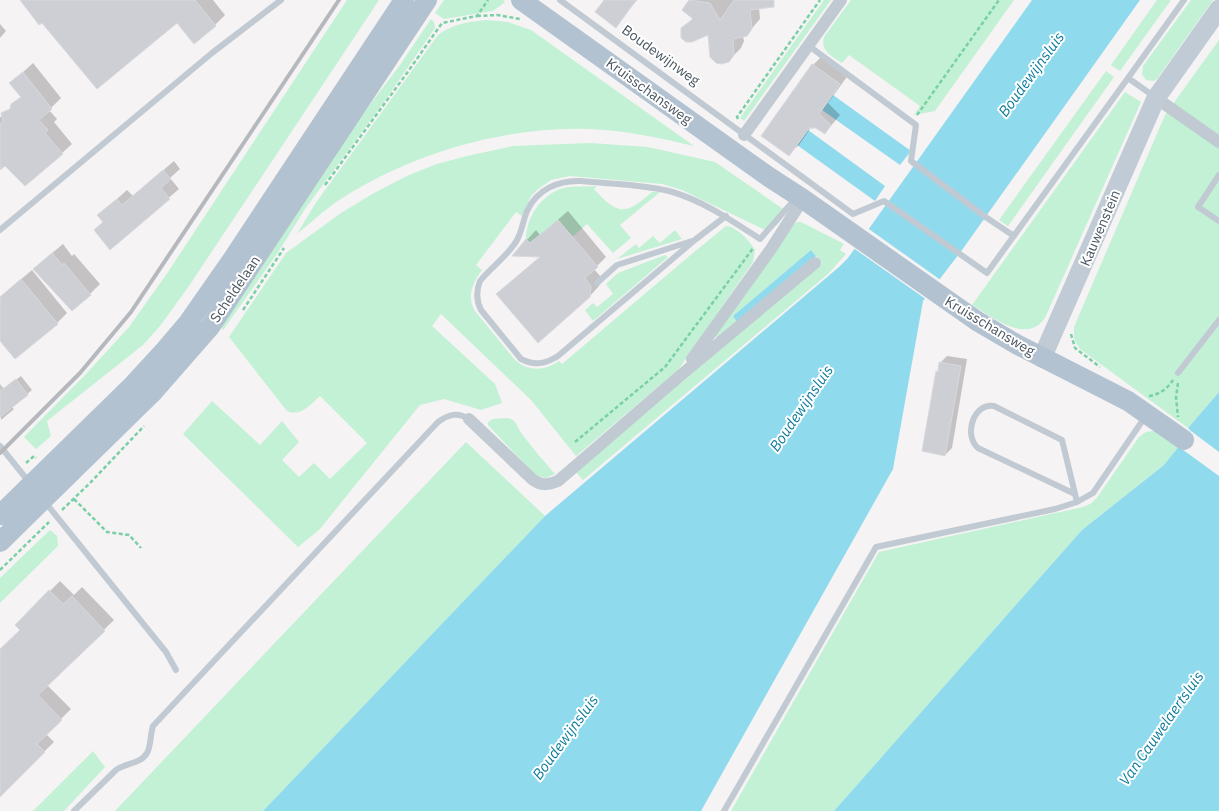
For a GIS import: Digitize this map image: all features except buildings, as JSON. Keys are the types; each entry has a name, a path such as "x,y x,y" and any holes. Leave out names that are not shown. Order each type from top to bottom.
{"main road":[{"name":"Scheldelaan","path":"0,542 37,492 188,323 404,0"},
{"name":"Scheldelaan","path":"0,515 37,492 148,397 210,327 427,0"},
{"name":"Kruisschansweg","path":"521,0 734,152 994,332 1116,394 1147,405 1184,440"}],"street":[{"path":"744,135 841,0"},
{"name":"Kauwenstein","path":"1042,358 1156,98 1219,9"},
{"path":"1156,98 1219,142"},
{"path":"681,375 771,249 801,197"},
{"path":"470,419 537,483 551,484 558,481 815,263"}],"lane":[{"path":"0,230 212,53 281,0"},
{"name":"Boudewijnweg","path":"560,0 853,214 884,200 987,273 1014,236"},
{"path":"809,46 916,125 911,162 1014,236 1184,0"},
{"path":"1128,78 1156,98"},
{"path":"1219,175 1198,207 1219,221"},
{"path":"726,216 696,239 558,356 548,362 530,364 521,359 481,310 478,303 477,288 480,281 518,240 527,211 537,196 552,186 571,180 652,188 670,192 726,216 760,239 801,197"},
{"path":"597,283 617,265 696,239"},
{"path":"1178,373 1219,320"},
{"path":"724,811 876,547 1054,509 1086,498 1099,486 1147,405"},
{"path":"1075,494 978,448 972,443 971,429 978,411 982,407 994,406 1062,440 1077,502"},
{"path":"74,811 122,765 140,760 147,754 150,744 149,736 153,726 438,422 444,417 461,414 470,419"},
{"path":"0,446 166,652 176,670"}],"path":[{"path":"744,135 737,117 820,0"},
{"path":"912,122 999,0"},
{"path":"575,442 665,367 760,239"},
{"path":"1070,331 1075,348 1101,368"},
{"path":"1147,405 1153,396 1168,387 1178,373"},
{"path":"1178,373 1176,397 1179,425 1184,440"},
{"path":"0,570 74,498 107,532 128,535 141,548"}],"green space":[{"path":"347,0 379,0 189,286 160,326 143,345 47,421 51,436 36,449 24,437 129,327 168,272"},
{"path":"444,0 503,0 505,2 493,11 444,19 435,13"},
{"path":"824,0 831,0 744,121 740,118"},
{"path":"851,0 1014,0 935,111 914,115 920,106 849,55 842,63 825,50 824,37"},
{"path":"1157,0 1171,0 1120,71 1111,65"},
{"path":"1191,0 1213,0 1157,79 1154,81 1146,80 1142,74 1143,66"},
{"path":"431,19 434,22 435,28 386,99 305,209 279,251 223,330 221,327 365,111 400,65"},
{"path":"486,20 508,22 531,30 694,146 655,137 589,129 556,129 488,139 422,158 390,172 360,187 332,205 297,234 315,204 438,35 449,28 461,24"},
{"path":"1219,40 1219,392 1188,428 1080,349 1074,339 1074,327 1165,115"},
{"path":"1106,71 1114,77 1008,226 999,220"},
{"path":"1125,92 1141,102 1045,318 1037,326 1029,329 1019,329 999,322 972,305"},
{"path":"590,143 648,147 715,162 783,209 783,214 775,227 763,229 682,190 662,184 570,176 551,180 531,196 522,216 516,212 476,265 482,270 473,285 471,300 475,311 515,360 526,367 537,369 548,367 559,361 562,364 726,226 743,235 755,250 753,262 678,370 576,456 531,400 441,314 432,326 495,384 502,403 481,410 444,399 420,405 319,530 298,547 183,434 212,401 260,445 282,421 299,442 282,460 299,477 314,463 330,479 367,443 320,396 301,411 287,411 229,337 286,253 341,213 374,193 409,175 437,164 513,146"},
{"path":"597,186 594,189 602,198 616,208 622,209 635,205 652,192 660,192 620,225 631,238 613,253 587,224 572,237 556,221 540,235 540,257 526,239 529,221 538,205 545,198 560,189"},
{"path":"797,222 801,222 844,244 840,250 846,254 828,274 583,480 576,472 822,263 811,250 733,316 737,322 717,339 715,336"},
{"path":"675,230 682,239 617,259 636,244 639,248 653,236 660,243"},
{"path":"665,255 668,257 593,321 585,310 593,303 597,307 613,294 606,284 618,273"},
{"path":"507,418 515,422 520,432 555,474 546,478 535,475 488,425 488,422 493,419"},
{"path":"1146,432 1160,432 1179,446 1164,465 1082,530 834,811 731,811 879,552 1090,504 1096,499 1139,437"},
{"path":"466,442 545,516 263,811 115,811"},
{"path":"50,530 57,536 58,546 0,603 0,578"},
{"path":"93,751 105,767 64,811 33,811"}],"water":[{"name":"Boudewijnsluis","path":"1032,0 1140,0 962,250 923,301 893,469 701,811 263,811 545,516 848,258"},
{"path":"833,95 911,151 900,165 822,110"},
{"path":"808,130 885,186 875,201 797,145"},
{"path":"811,250 816,256 737,322 733,316"},
{"name":"Van Cauwelaertsluis","path":"1219,392 1219,811 834,811 1082,530 1164,465 1191,431 1188,428"}],"pier":[{"path":"866,227 942,281 927,300 852,247"},
{"path":"1191,431 1219,452 1219,476 1179,447"}],"railway":[{"path":"0,453 80,373 131,312 339,0"}]}
